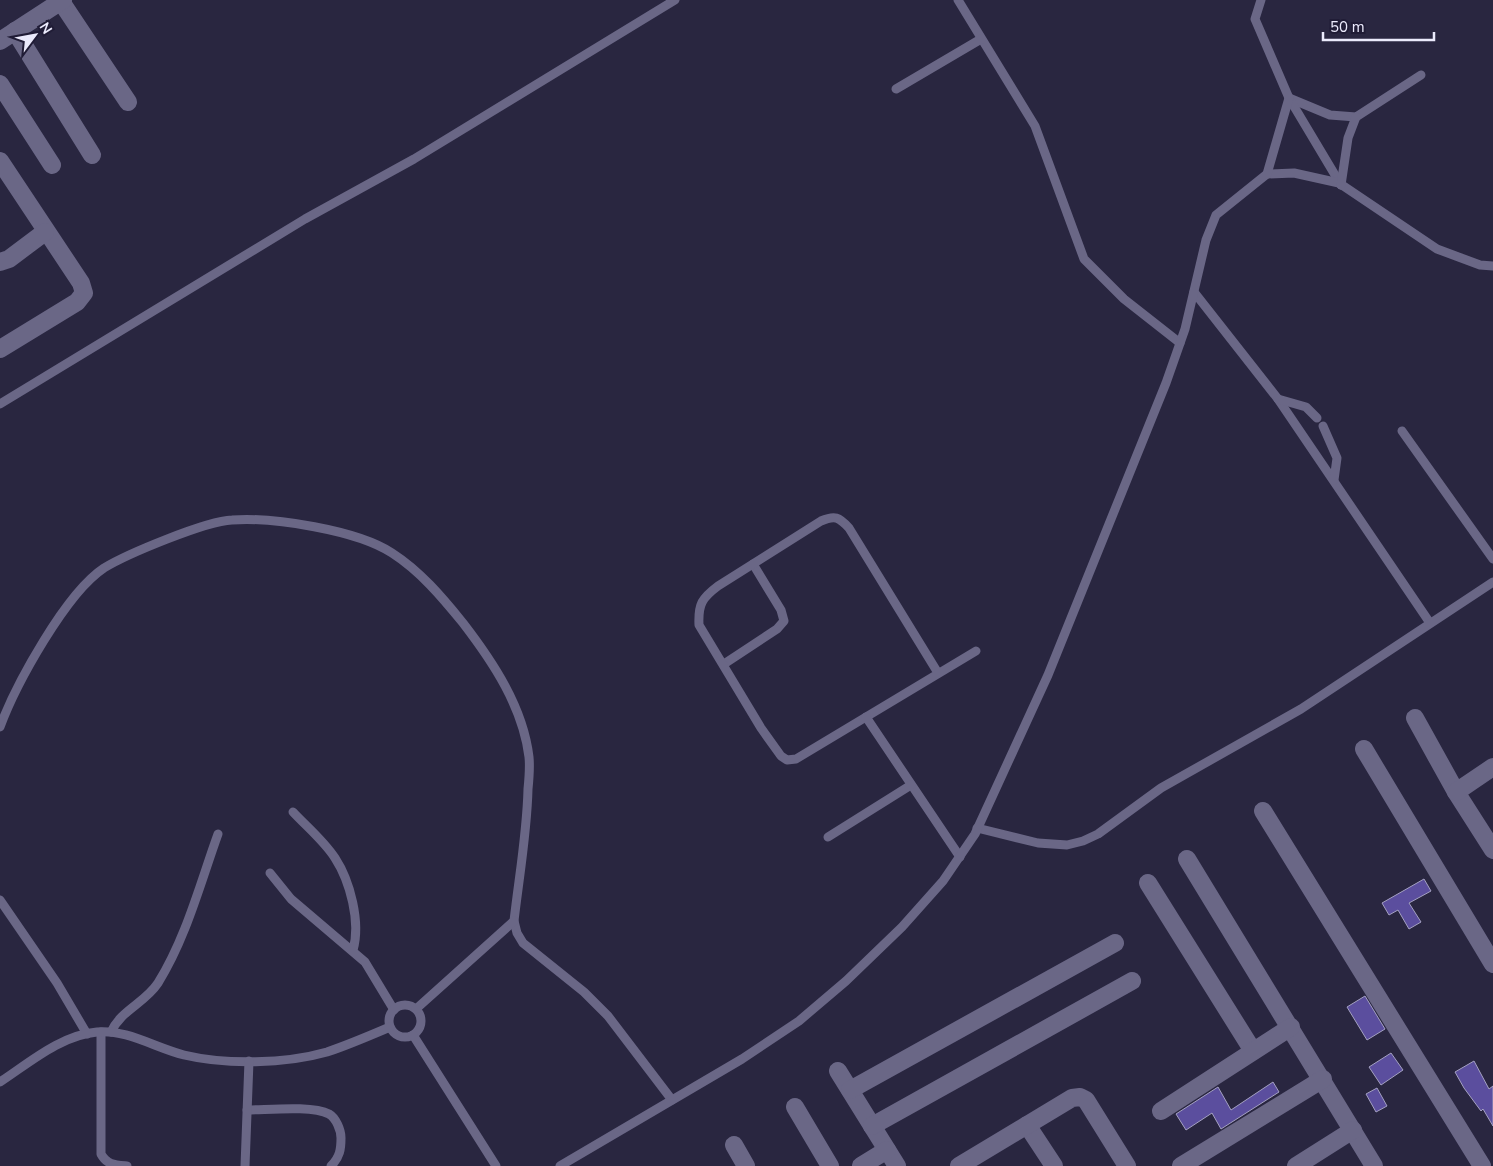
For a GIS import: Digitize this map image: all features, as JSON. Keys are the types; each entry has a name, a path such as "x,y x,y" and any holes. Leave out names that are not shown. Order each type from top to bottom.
{"street":[{"path":"92,156 5,34 61,0 128,102"},
{"path":"0,84 52,165"},
{"path":"0,161 81,282 84,293 77,302 0,349"},
{"path":"0,262 9,260 46,232"},
{"path":"1415,718 1456,792 1488,830 1493,850"},
{"path":"1364,749 1493,964"},
{"path":"1456,792 1493,768"},
{"path":"1263,811 1482,1166"},
{"path":"1187,859 1323,1079 1374,1166"},
{"path":"1148,884 1253,1051"},
{"path":"850,1090 1114,943"},
{"path":"872,1126 1132,981"},
{"path":"1161,1110 1290,1027"},
{"path":"838,1071 897,1166"},
{"path":"1181,1166 1323,1079"},
{"path":"959,1166 1072,1098 1080,1097 1086,1100 1127,1166"},
{"path":"795,1107 830,1166"},
{"path":"1027,1125 1054,1166"},
{"path":"1307,1163 1353,1130"},
{"path":"734,1145 746,1166"},
{"path":"861,1166 887,1150"}],"lane":[{"path":"0,404 305,219 414,159 676,0"},
{"path":"958,0 1034,126 1084,259 1124,299 1180,343"},
{"path":"1261,0 1255,19 1289,98 1341,185"},
{"path":"896,89 981,39"},
{"path":"1341,185 1348,138 1356,117 1421,75"},
{"path":"1289,98 1330,115 1356,117"},
{"path":"560,1166 742,1059 800,1021 846,981 902,927 943,881 960,857 977,828 1048,675 1097,560 1180,343 1206,240 1216,215 1267,174 1289,98"},
{"path":"1267,174 1294,173 1341,185 1401,227 1437,249 1480,265 1493,266"},
{"path":"1194,292 1278,399 1430,623"},
{"path":"1278,399 1306,407 1317,418"},
{"path":"1323,426 1337,458 1334,480"},
{"path":"1402,431 1493,560"},
{"path":"938,674 849,528 839,518 832,517 821,522 704,596 698,612 699,625 761,728 781,756 787,760 796,759 938,674 976,651"},
{"path":"0,727 56,619 103,568 206,525 231,520 268,520 348,534 391,552 418,574 443,599 495,668 516,708 529,757 528,808 514,920 516,933 523,943 584,992 608,1016 672,1100"},
{"path":"724,664 777,629 784,621 781,610 753,564"},
{"path":"977,828 1038,843 1067,845 1083,841 1098,834 1124,812 1161,788 1301,709 1493,582"},
{"path":"866,717 960,857"},
{"path":"828,838 911,785"},
{"path":"293,812 335,858 346,882 357,936 353,950"},
{"path":"127,1166 111,1165 105,1161 101,1154 106,1032 116,1021 141,1002 156,986 169,966 218,834"},
{"path":"270,873 291,899 365,962 394,1010"},
{"path":"0,900 57,983 87,1034"},
{"path":"416,1009 514,920"},
{"path":"405,1005 416,1009 421,1020 418,1031 413,1035 403,1037 393,1032 390,1027 390,1015 394,1010 405,1005"},
{"path":"0,1082 68,1040 87,1034 106,1032 183,1054 217,1061 249,1061 296,1058 325,1052 390,1027"},
{"path":"413,1035 496,1166"},
{"path":"245,1166 249,1061"},
{"path":"247,1110 311,1110 329,1114 335,1120 341,1133 342,1149 331,1166"}],"building":[{"path":"1424,879 1431,891 1409,903 1421,922 1409,929 1398,910 1389,915 1382,903"},
{"path":"1365,996 1385,1029 1367,1040 1347,1007"},
{"path":"1391,1053 1403,1070 1381,1085 1369,1067"},
{"path":"1474,1061 1489,1089 1493,1086 1493,1126 1483,1109 1481,1111 1464,1088 1455,1072"},
{"path":"1273,1082 1279,1092 1221,1129 1212,1113 1186,1130 1176,1114 1218,1087 1231,1110"},
{"path":"1377,1088 1387,1106 1376,1112 1366,1094"}]}
